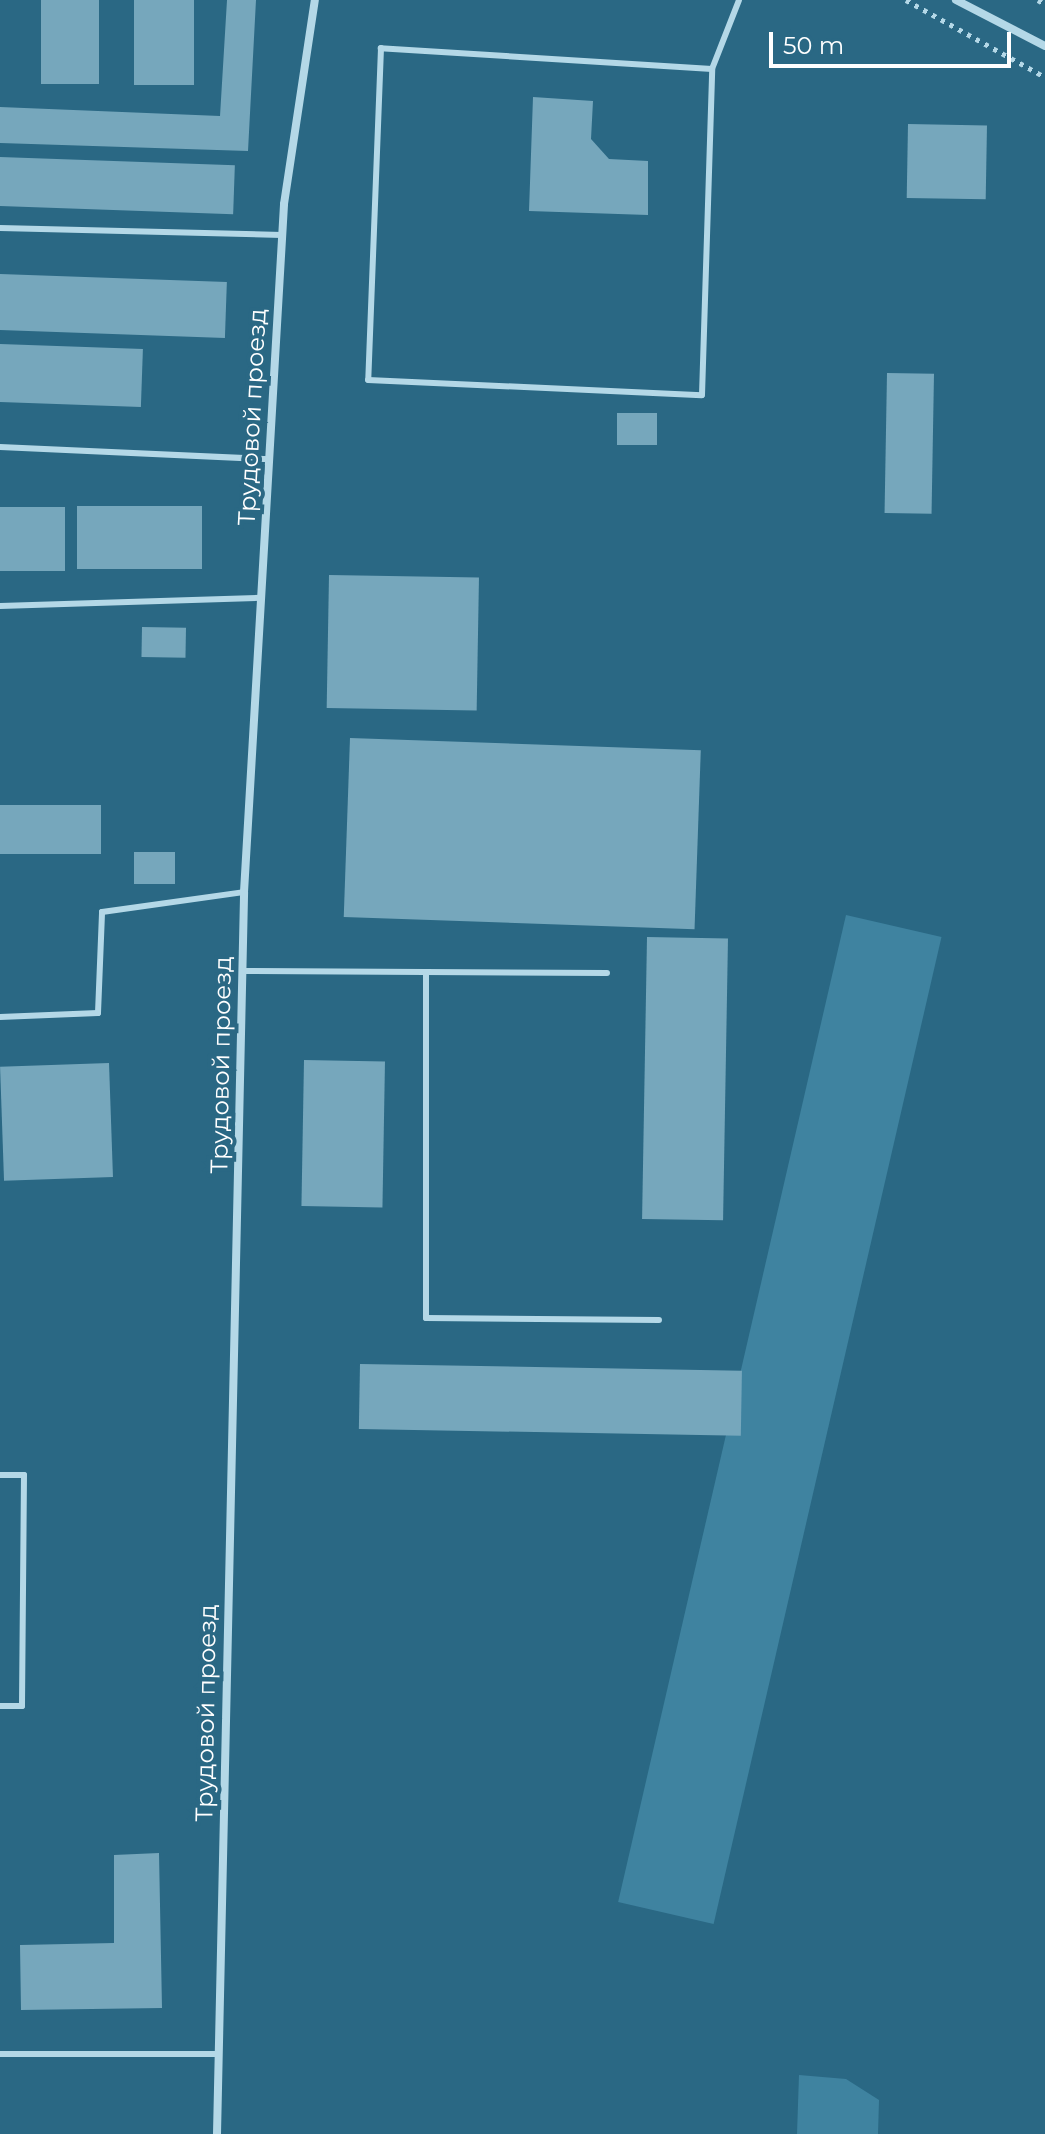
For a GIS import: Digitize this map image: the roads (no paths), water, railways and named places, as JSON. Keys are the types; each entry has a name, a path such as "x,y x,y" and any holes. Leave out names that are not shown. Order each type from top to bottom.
{"street":[{"name":"Трудовой проезд","path":"217,2134 244,892 282,235 315,0"},
{"path":"956,0 1045,46"}],"lane":[{"path":"712,69 381,48 368,380 702,395 712,69 739,0"},
{"path":"0,228 282,235"},
{"path":"0,447 269,459"},
{"path":"0,606 261,598"},
{"path":"0,1017 98,1013 102,912 244,892"},
{"path":"243,971 426,975 607,973"},
{"path":"426,975 426,1318 659,1320"},
{"path":"0,1475 24,1475 24,1491 22,1706 0,1706"},
{"path":"0,2054 219,2054"}]}
